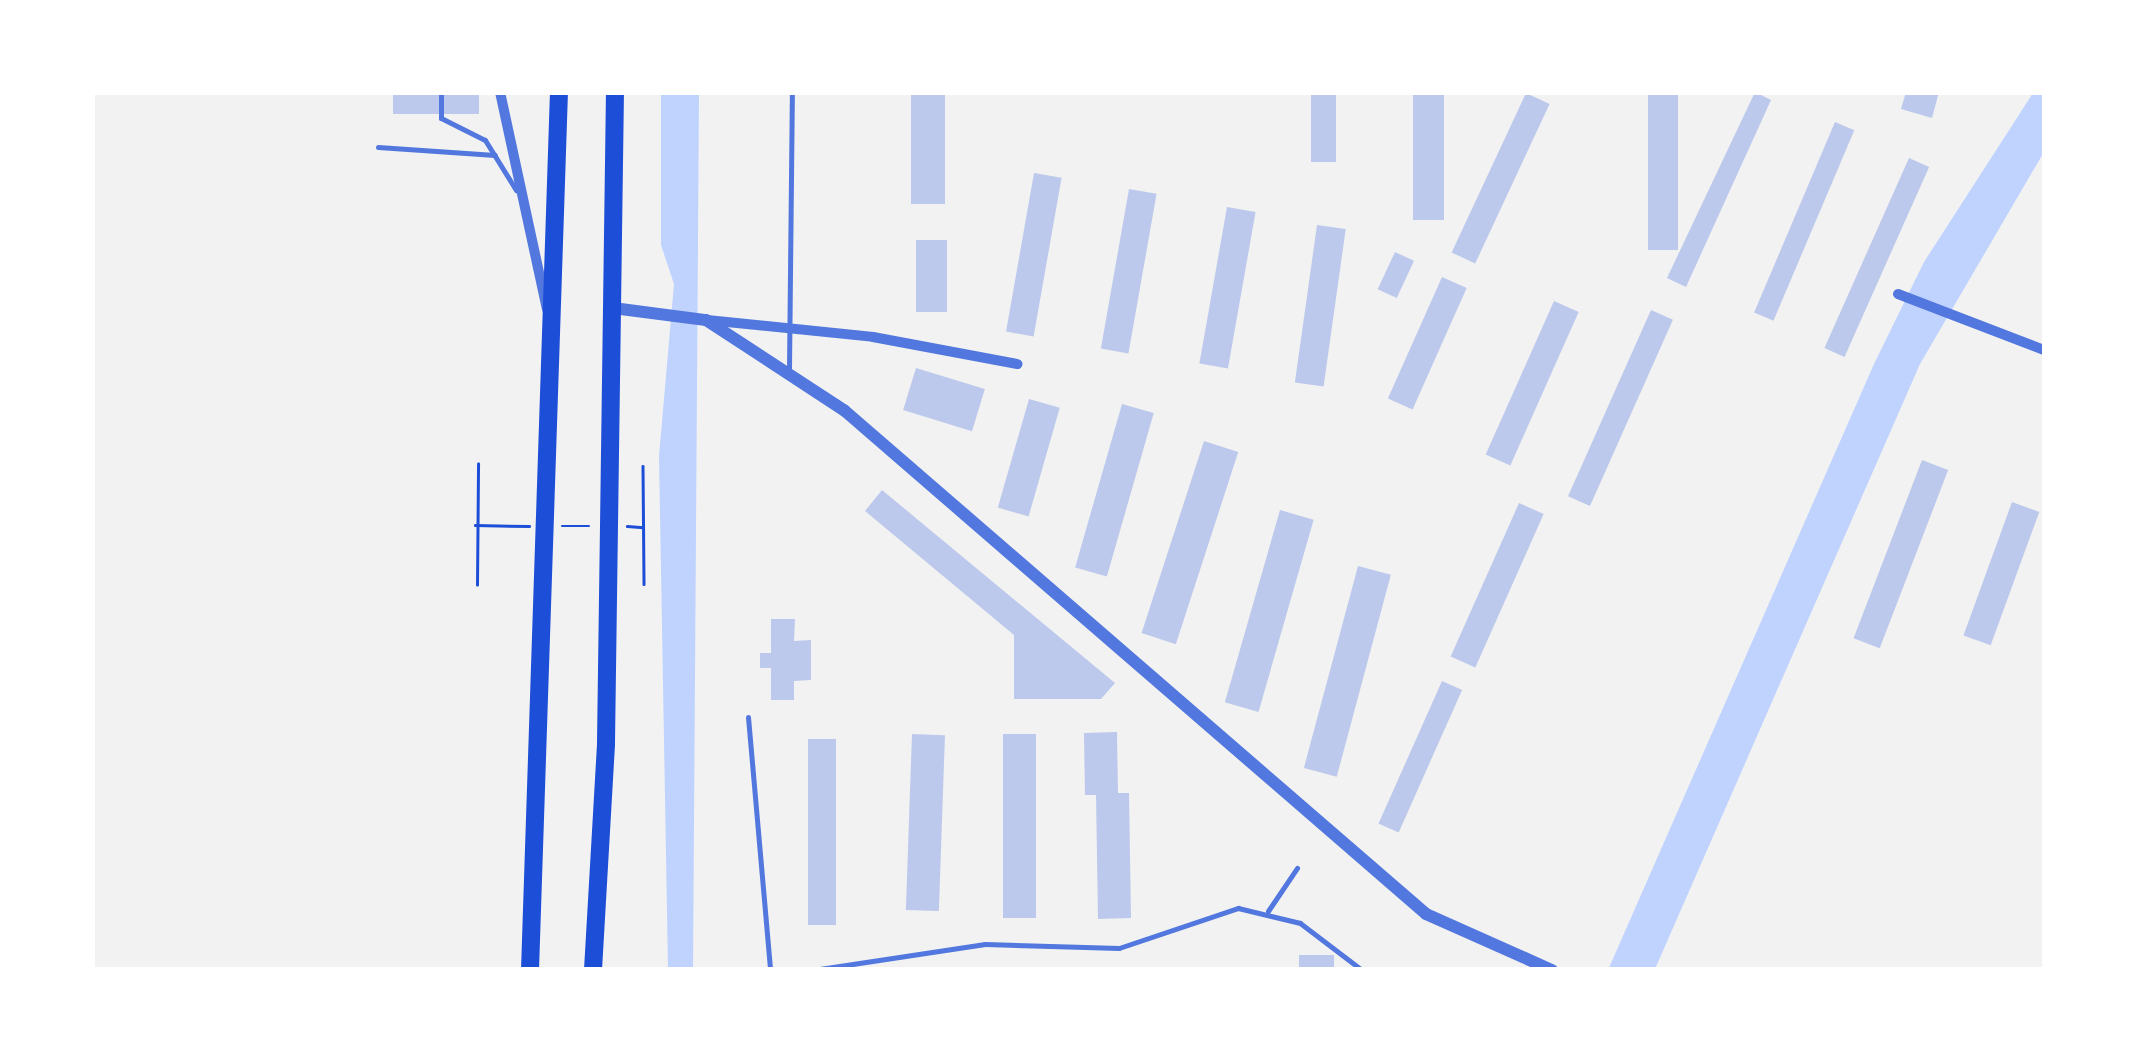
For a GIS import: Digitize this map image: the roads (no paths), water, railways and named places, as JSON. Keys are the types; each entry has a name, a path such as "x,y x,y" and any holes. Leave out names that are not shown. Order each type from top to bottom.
{"highway":[{"path":"530,970 559,92"},
{"path":"593,970 614,308 616,92"}],"street":[{"path":"500,92 516,190 552,324"},
{"path":"1898,294 2044,350"},
{"path":"614,308 790,328 1016,364"},
{"path":"706,320 845,411 1426,914 1552,970"}],"lane":[{"path":"441,92 441,118 480,136 516,190"},
{"path":"789,375 792,92"},
{"path":"378,147 494,155"},
{"path":"748,717 770,970"},
{"path":"1268,911 1297,868"},
{"path":"813,970 985,944 1119,948 1208,913 1268,911 1362,970"}],"water":[{"path":"661,93 699,93 693,970 668,969 659,456 674,284 661,245"},
{"path":"2033,93 2044,93 2044,152 1920,364 1655,969 1608,970 1874,364 1924,262"}]}
